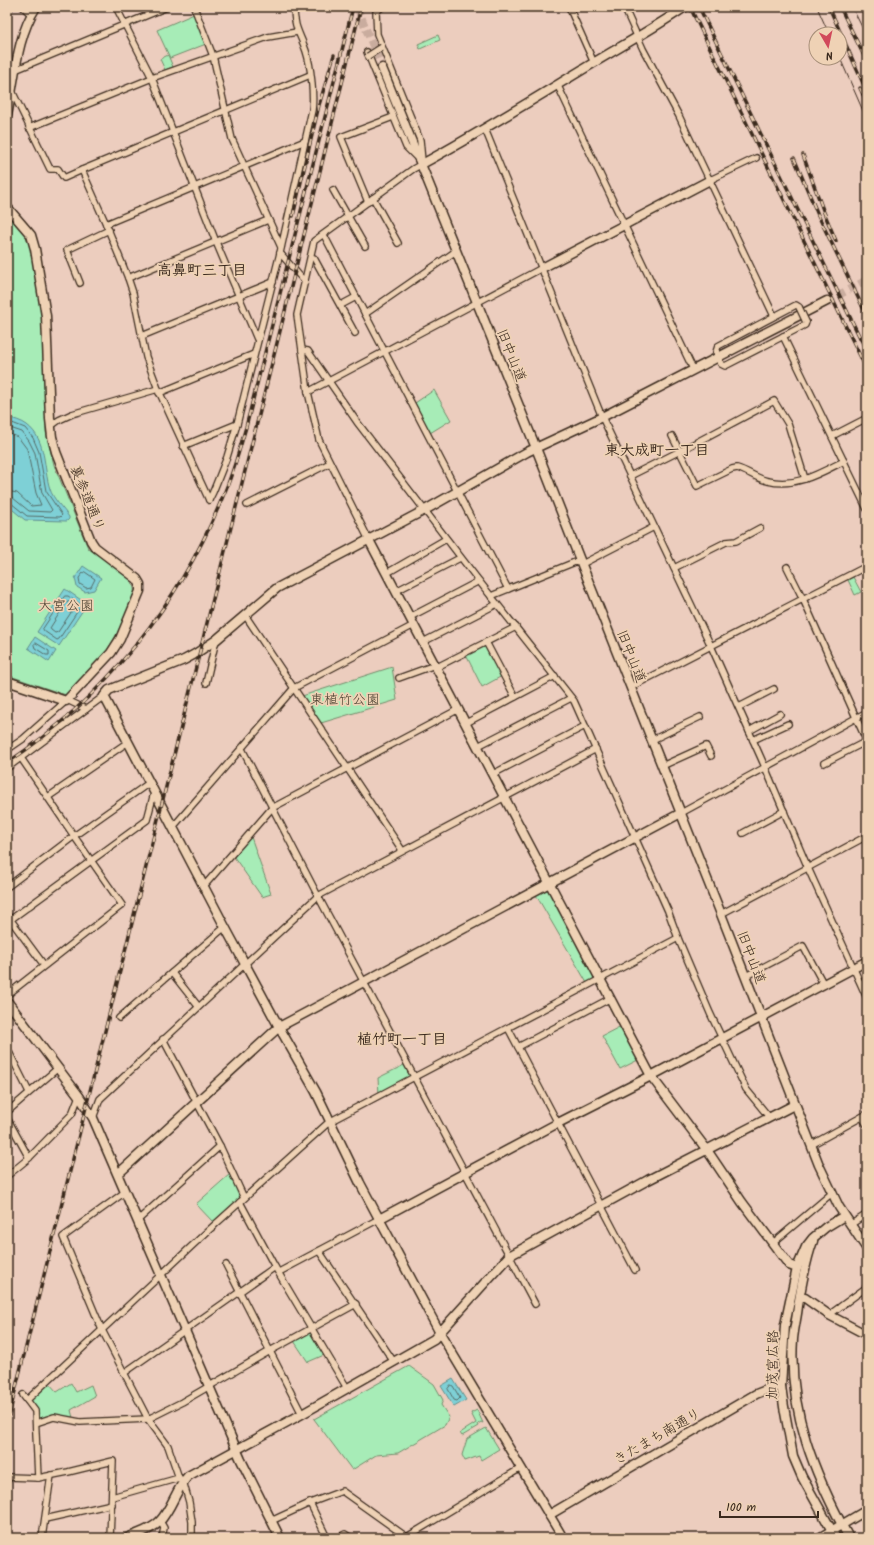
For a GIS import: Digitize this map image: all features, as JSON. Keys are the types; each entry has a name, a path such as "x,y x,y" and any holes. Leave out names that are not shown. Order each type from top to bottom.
{"street":[{"path":"22,7 32,15"},
{"path":"7,115 22,40 36,7"},
{"path":"116,7 152,78 216,242 238,296 258,339"},
{"path":"16,70 167,7"},
{"path":"194,7 213,56 232,139 281,250 305,282"},
{"path":"82,170 128,278 133,294 146,357 159,391 209,500 237,424 281,250 310,120 313,101 307,52 297,32 294,21 294,7"},
{"path":"377,32 376,12 382,7"},
{"path":"569,7 594,63"},
{"path":"624,7 638,38 679,116 774,316"},
{"path":"685,7 638,38 594,63 558,86 413,169 314,241 297,315 308,392 318,435 330,463 386,573 651,1076 707,1150 742,1202 773,1243 790,1265 797,1268"},
{"path":"374,24 420,140 422,164"},
{"path":"29,128 152,78 213,56 268,37 297,32"},
{"path":"382,47 367,54 406,147 422,164"},
{"name":"旧中山道","path":"382,68 536,448 746,976 794,1105 832,1193 844,1216 867,1249"},
{"path":"12,90 50,169 58,169 64,178 310,75"},
{"path":"558,86 693,369"},
{"path":"368,202 341,137 393,117"},
{"path":"485,129 602,417 739,707 808,868 867,998"},
{"path":"80,283 67,250 107,227 195,187 305,141"},
{"path":"308,392 624,224 756,158"},
{"path":"333,190 365,246"},
{"path":"374,198 398,243"},
{"name":"裏参道通り","path":"7,207 31,235 35,249 46,316 51,426 56,452 91,541 95,547 132,573 140,584 140,591 120,639 111,653 67,700"},
{"path":"128,278 268,220"},
{"path":"324,235 508,589"},
{"path":"364,314 456,251"},
{"path":"311,257 314,258 355,333"},
{"path":"142,336 273,282"},
{"path":"341,305 356,297"},
{"path":"7,768 104,696 109,690 184,660 216,640 277,588 369,540 536,448 602,417 827,301"},
{"path":"796,305 799,307 806,322 805,325 725,366 721,364 716,352 718,346 774,316 796,305"},
{"path":"783,336 867,510"},
{"path":"302,350 308,351 356,422 460,558 572,698 668,911 678,938 722,1038 746,1089 769,1117"},
{"path":"51,426 59,420 72,414 159,391 254,354"},
{"path":"630,476 774,401 788,424 805,479"},
{"path":"832,436 867,418"},
{"path":"183,446 237,424"},
{"path":"672,436 697,486 737,468 769,482 795,482 844,461"},
{"path":"247,506 330,463"},
{"path":"491,596 581,562 654,528"},
{"path":"674,568 726,542 736,541 760,528"},
{"path":"386,573 446,539"},
{"path":"396,591 460,558"},
{"path":"631,687 867,566"},
{"path":"787,567 803,599 867,742 824,763"},
{"path":"410,617 479,581"},
{"path":"423,642 497,604"},
{"path":"245,615 402,850"},
{"path":"173,827 294,688 414,625"},
{"path":"399,678 436,666 516,627"},
{"path":"206,683 216,640"},
{"path":"486,642 515,697"},
{"path":"466,723 555,676"},
{"path":"7,681 67,700 86,709"},
{"path":"739,707 774,689"},
{"path":"104,696 244,964 278,1027 306,1073 329,1122 440,1333 563,1538"},
{"path":"478,746 572,698"},
{"path":"7,750 23,739 67,700"},
{"path":"204,886 272,808 459,709"},
{"path":"118,1174 278,1027 550,884 867,712"},
{"path":"749,731 780,714"},
{"path":"652,740 700,717"},
{"path":"753,740 788,724"},
{"path":"493,774 585,726"},
{"path":"48,797 128,742"},
{"path":"662,766 706,746 711,756"},
{"path":"242,749 318,896 535,1304"},
{"path":"93,1118 100,1098 318,896 402,850 596,749"},
{"path":"7,995 122,905 21,758"},
{"path":"7,887 74,836 149,783"},
{"path":"44,965 9,917 146,820 154,794"},
{"path":"743,833 784,811"},
{"path":"721,914 867,836"},
{"path":"119,1018 225,927"},
{"path":"27,1400 161,1274 329,1122 678,938"},
{"path":"746,976 803,946 824,984"},
{"path":"279,1272 558,1123 651,1076 867,961"},
{"path":"172,973 198,1006"},
{"path":"518,1047 611,998"},
{"path":"7,1001 79,1096 93,1118 237,1450 280,1538"},
{"path":"508,1028 635,1270"},
{"path":"163,1039 220,1146 242,1200 276,1267 348,1388"},
{"path":"7,1048 29,1092"},
{"path":"7,1112 58,1068"},
{"path":"7,1176 29,1158 72,1114 79,1096"},
{"path":"45,1519 181,1479 237,1450 434,1339 509,1256 794,1105"},
{"path":"811,1145 864,1115 867,1125"},
{"path":"7,1118 29,1158"},
{"path":"138,1221 220,1146"},
{"path":"125,1192 63,1238 102,1330 148,1419 168,1446 189,1502 192,1522 192,1538"},
{"path":"773,1243 832,1193"},
{"path":"850,1225 867,1214"},
{"name":"加茂宮広路","path":"833,1535 802,1477 793,1456 784,1408 782,1386 785,1325 797,1268 806,1248 816,1235 844,1216"},
{"name":"加茂宮広路","path":"816,1235 804,1272 793,1338 792,1366 795,1397 808,1450 832,1508 849,1538"},
{"path":"319,1251 394,1362"},
{"path":"226,1265 302,1414"},
{"path":"124,1373 276,1267"},
{"path":"829,1315 867,1286"},
{"path":"800,1298 804,1298 829,1315 867,1335"},
{"path":"36,1423 54,1417 80,1422 148,1419 356,1304"},
{"name":"きたまち南通り","path":"549,1515 756,1394 771,1388 782,1386"},
{"path":"23,1395 35,1411 38,1478"},
{"path":"7,1481 10,1477 38,1478 113,1461 110,1538"},
{"path":"271,1520 342,1491 407,1538 521,1468"},
{"path":"42,1538 51,1475"},
{"path":"127,1538 149,1529 160,1522 167,1511 181,1479"},
{"path":"310,1503 327,1538"},
{"path":"819,1538 833,1535 842,1525 867,1510"},
{"path":"160,1522 164,1528 162,1538"},
{"path":"337,1538 345,1534 351,1538"}],"green space":[{"path":"194,14 206,44 170,58 157,30"},
{"path":"438,35 440,40 420,49 418,44"},
{"path":"168,55 173,67 165,70 160,59"},
{"name":"大宮公園","path":"7,213 31,242 44,317 46,432 54,465 88,548 130,578 134,589 132,601 119,630 108,649 97,664 66,695 7,675"},
{"path":"434,390 451,420 430,433 415,403"},
{"path":"853,577 861,592 855,595 848,580"},
{"path":"486,645 502,676 482,687 466,655"},
{"name":"東植竹公園","path":"392,667 397,700 321,723 302,696"},
{"path":"251,837 271,894 262,897 234,857"},
{"path":"550,887 598,978 587,983 536,895"},
{"path":"623,1025 640,1059 620,1069 602,1036"},
{"path":"404,1065 410,1076 379,1094 378,1078"},
{"path":"230,1174 240,1194 240,1199 213,1222 196,1204"},
{"path":"311,1332 324,1355 308,1362 294,1341"},
{"path":"409,1366 434,1384 443,1400 441,1405 449,1417 445,1425 398,1453 376,1455 352,1470 314,1419"},
{"path":"49,1383 57,1392 71,1383 76,1392 91,1385 95,1396 71,1410 73,1418 41,1420 38,1419 30,1402 31,1399"},
{"path":"477,1410 483,1423 481,1422 478,1424 479,1426 462,1436 460,1433 476,1423 471,1413"},
{"path":"486,1428 499,1449 481,1460 479,1456 465,1461 462,1455 467,1439"}],"water":[{"path":"7,417 25,424 38,438 51,493 69,517 67,521 25,520 7,505"},
{"path":"83,566 101,578 94,590 85,592 77,587 75,578"},
{"path":"65,589 87,604 59,646 37,632"},
{"path":"35,637 56,651 49,662 28,648"},
{"path":"453,1379 466,1400 454,1407 441,1386"}],"tunnel":[{"path":"357,7 382,68"},
{"path":"827,301 867,280"}],"tram line":[{"path":"817,7 825,26"},
{"path":"852,7 867,37"},
{"path":"843,66 867,120"}],"railway":[{"path":"7,763 42,738 75,709 106,679 135,646 161,611 185,574 205,536 230,479 246,427 353,7"},
{"path":"7,1423 361,7"},
{"path":"690,7 867,370"},
{"path":"699,7 867,352"},
{"path":"829,7 867,92"},
{"path":"840,7 867,62"},
{"path":"293,216 319,105 334,55"},
{"path":"860,88 867,103"},
{"path":"803,155 836,241"},
{"path":"794,158 818,215 867,316"}],"district":[{"name":"高鼻町三丁目","path":"202,270"},
{"name":"東大成町一丁目","path":"657,450"},
{"name":"植竹町一丁目","path":"402,1039"}]}
